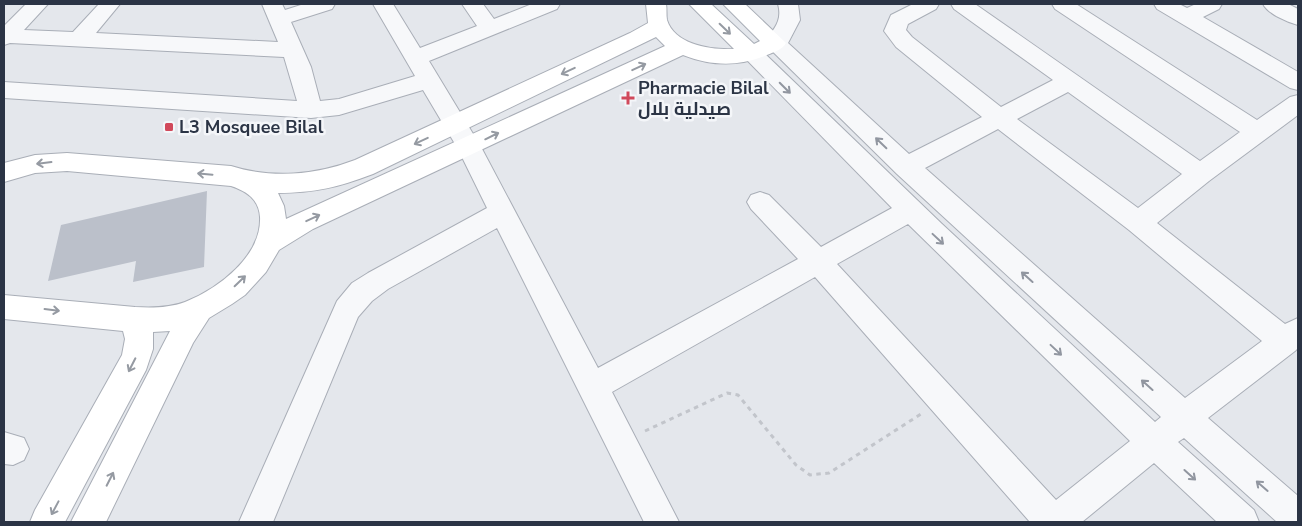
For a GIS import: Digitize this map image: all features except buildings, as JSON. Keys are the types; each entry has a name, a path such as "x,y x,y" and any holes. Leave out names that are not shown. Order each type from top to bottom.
{"main road":[{"path":"699,4 750,54"},
{"path":"270,242 638,38 657,15 672,40 682,47 698,53 717,56 750,54 775,43 733,4"},
{"path":"4,172 46,162 74,162 231,176 253,183 306,183 335,178 462,136 682,47"},
{"path":"4,307 38,308 132,320 165,319 200,308 231,290 255,267 270,242 274,219 268,198 253,183"},
{"path":"88,522 183,334 200,308"},
{"path":"48,522 135,360 140,338 138,328 132,320"}],"street":[{"path":"4,37 38,4"},
{"path":"78,40 110,4"},
{"path":"311,110 306,86 275,11 325,4"},
{"path":"383,4 462,136 503,212 594,386 662,522"},
{"path":"472,4 490,27"},
{"path":"416,58 550,4"},
{"path":"788,4 790,21 786,32 775,43 906,168 1298,518"},
{"path":"760,202 818,262 1055,522 1184,418 1292,336 999,118 904,42 895,31 898,20 929,4"},
{"path":"961,4 1200,174"},
{"path":"1062,4 1259,133"},
{"path":"1164,4 1298,82"},
{"path":"1187,17 1212,4"},
{"path":"1273,4 1298,18"},
{"path":"4,37 292,50"},
{"path":"750,54 909,211 1154,442 1242,522"},
{"path":"4,90 311,110 339,107 428,80"},
{"path":"906,168 1070,81"},
{"path":"1138,222 1200,174 1298,103"},
{"path":"594,386 909,211"},
{"path":"256,522 347,310 354,300 378,281 503,212"}],"path":[{"path":"622,442 727,393 738,395 796,465 810,475 829,473 942,400"}],"place":[{"name":"Pharmacie Bilal صيدلية بلال","path":"628,98"},
{"name":"L3 Mosquee Bilal","path":"169,127"}]}
